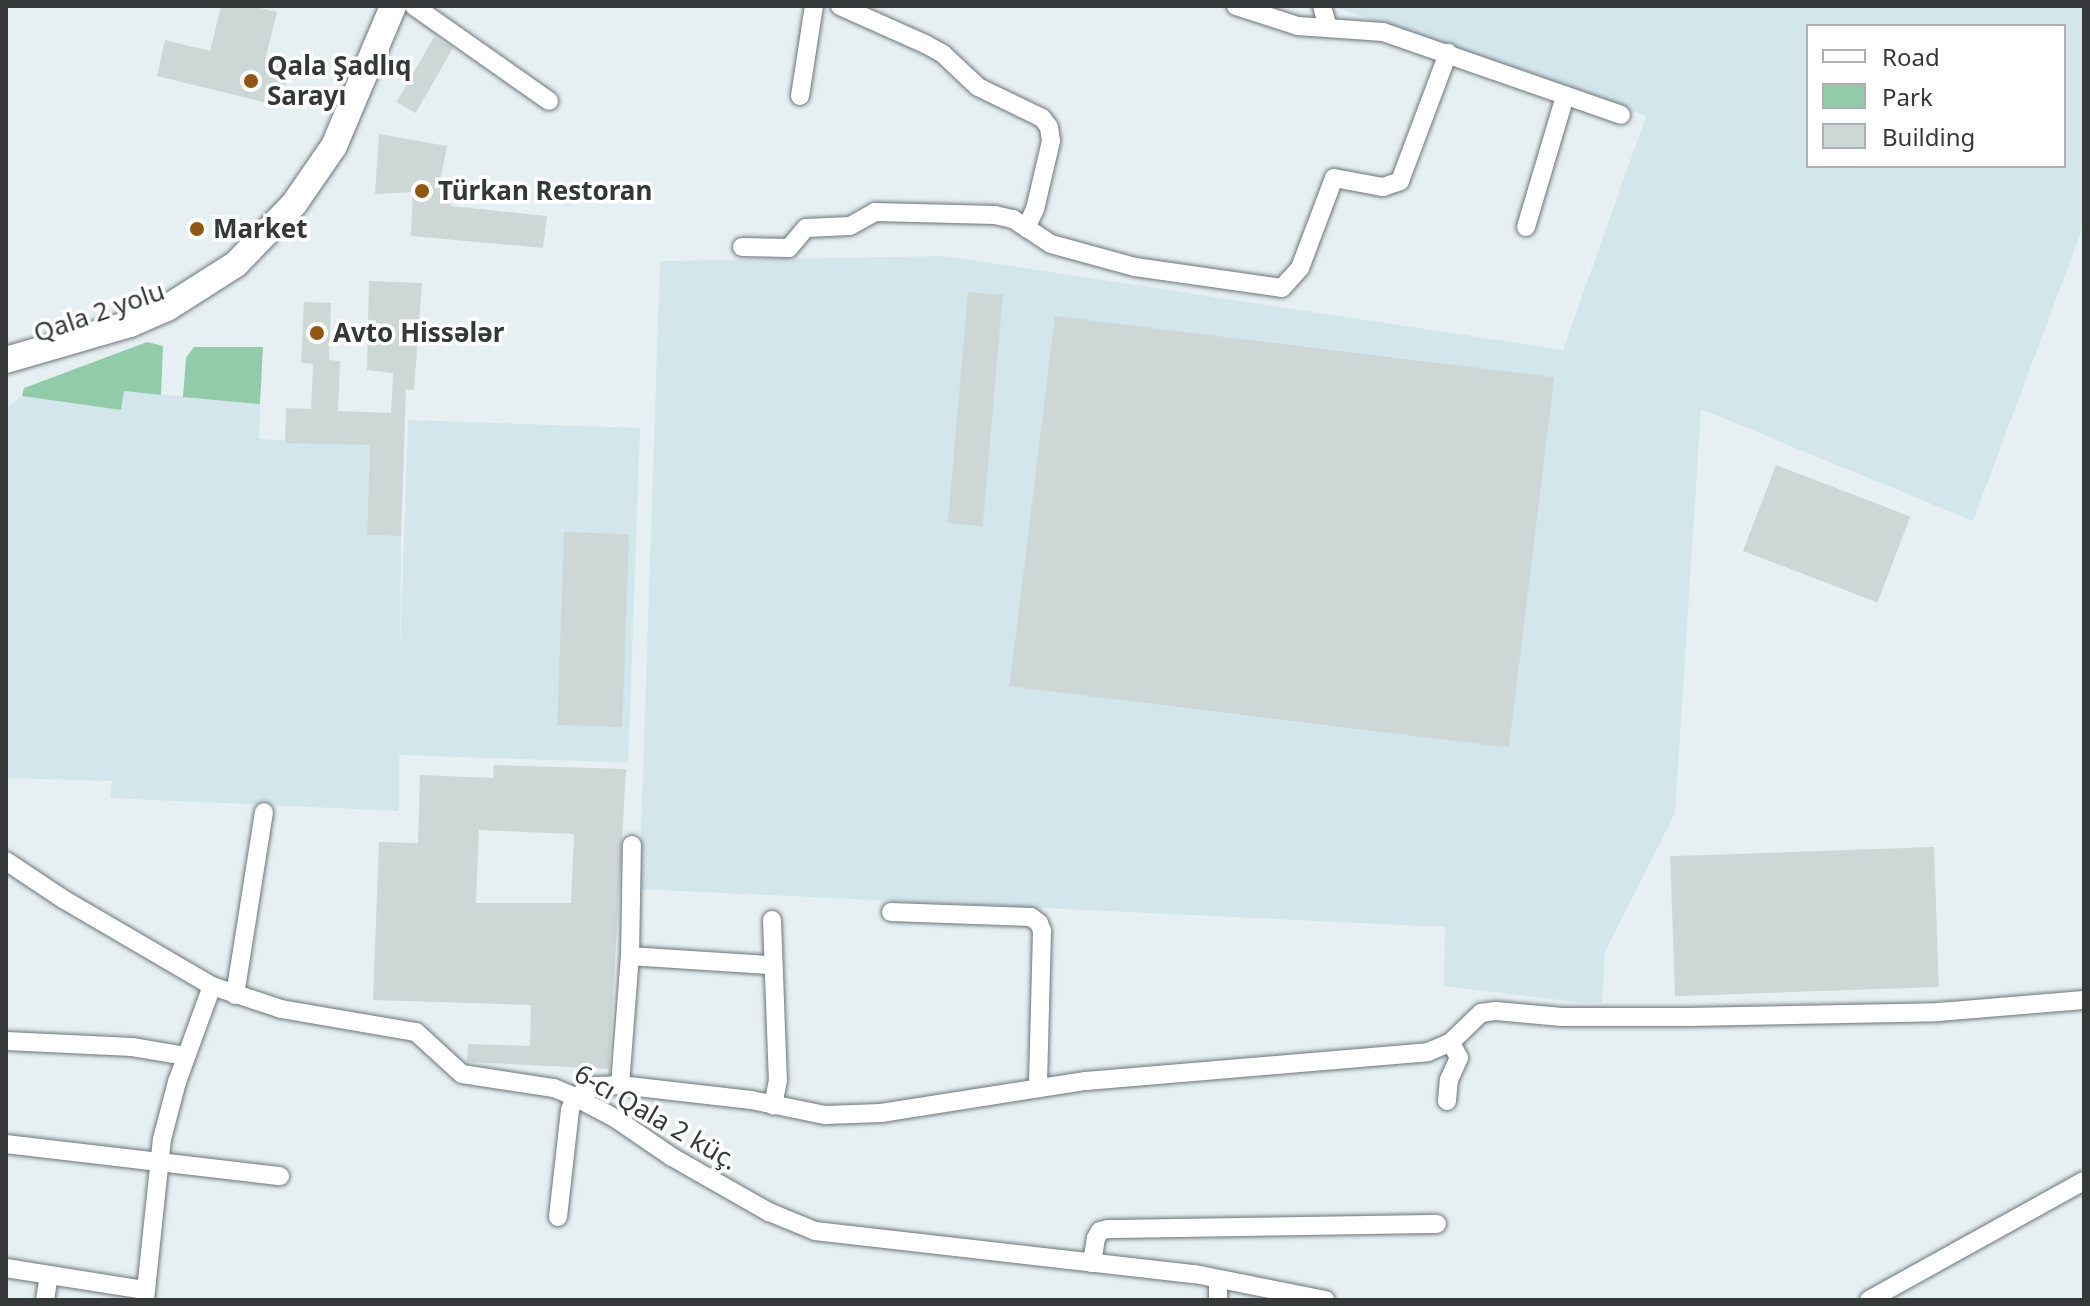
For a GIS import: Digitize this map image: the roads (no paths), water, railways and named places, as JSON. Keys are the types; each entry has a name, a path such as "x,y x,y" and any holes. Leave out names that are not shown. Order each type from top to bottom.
{"main road":[{"name":"Qala 2 yolu","path":"6,343 82,324 161,293 193,275 235,243 281,195 319,141 340,98 376,6"},
{"name":"Qala 2 yolu","path":"6,360 87,339 167,308 236,264 267,234 315,177 334,146 355,105 393,6"},
{"path":"6,372 45,350"}],"street":[{"path":"414,6 549,101"},
{"path":"800,96 814,6"},
{"path":"840,6 927,45 943,54 978,87 1042,118 1049,127 1051,141 1035,209 1026,228"},
{"path":"1236,6 1298,26 1383,32 1621,115"},
{"path":"1322,6 1328,28"},
{"path":"742,247 789,248 806,228 850,226 875,212 995,215 1026,228 1051,244 1135,267 1282,288 1300,268 1334,178 1383,187 1400,181 1448,53"},
{"path":"1526,227 1565,96"},
{"path":"235,995 251,913 264,812"},
{"path":"620,1085 630,956 632,845"},
{"name":"6-cı Qala 2 küç.","path":"6,861 63,899 212,986 317,1017 416,1032 462,1074 554,1088 575,1097 714,1181 793,1224 815,1231 1218,1279 1325,1300"},
{"path":"891,912 1031,917 1039,923 1042,931 1038,1088"},
{"path":"772,920 771,965 778,1080 773,1106"},
{"path":"630,956 771,965"},
{"path":"6,1268 145,1295 158,1163 186,1056 212,986"},
{"path":"558,1217 568,1121 575,1097 596,1086 620,1085 751,1100 825,1115 881,1113 989,1099 1038,1088 1428,1052 1451,1042 1481,1013 1496,1011 1562,1017 1704,1017 1938,1012 2084,1000"},
{"path":"6,1041 132,1047 186,1056"},
{"path":"1447,1101 1449,1080 1459,1058 1451,1042"},
{"path":"6,1144 280,1176"},
{"path":"1869,1300 2084,1181"},
{"path":"1092,1263 1096,1238 1100,1231 1108,1229 1437,1224"},
{"path":"45,1300 49,1276"},
{"path":"1218,1279 1218,1300"}],"place":[{"name":"Qala Şadlıq Sarayı","path":"251,81"},
{"name":"Türkan Restoran","path":"422,191"},
{"name":"Market","path":"197,229"},
{"name":"Avto Hissələr","path":"317,333"}]}
